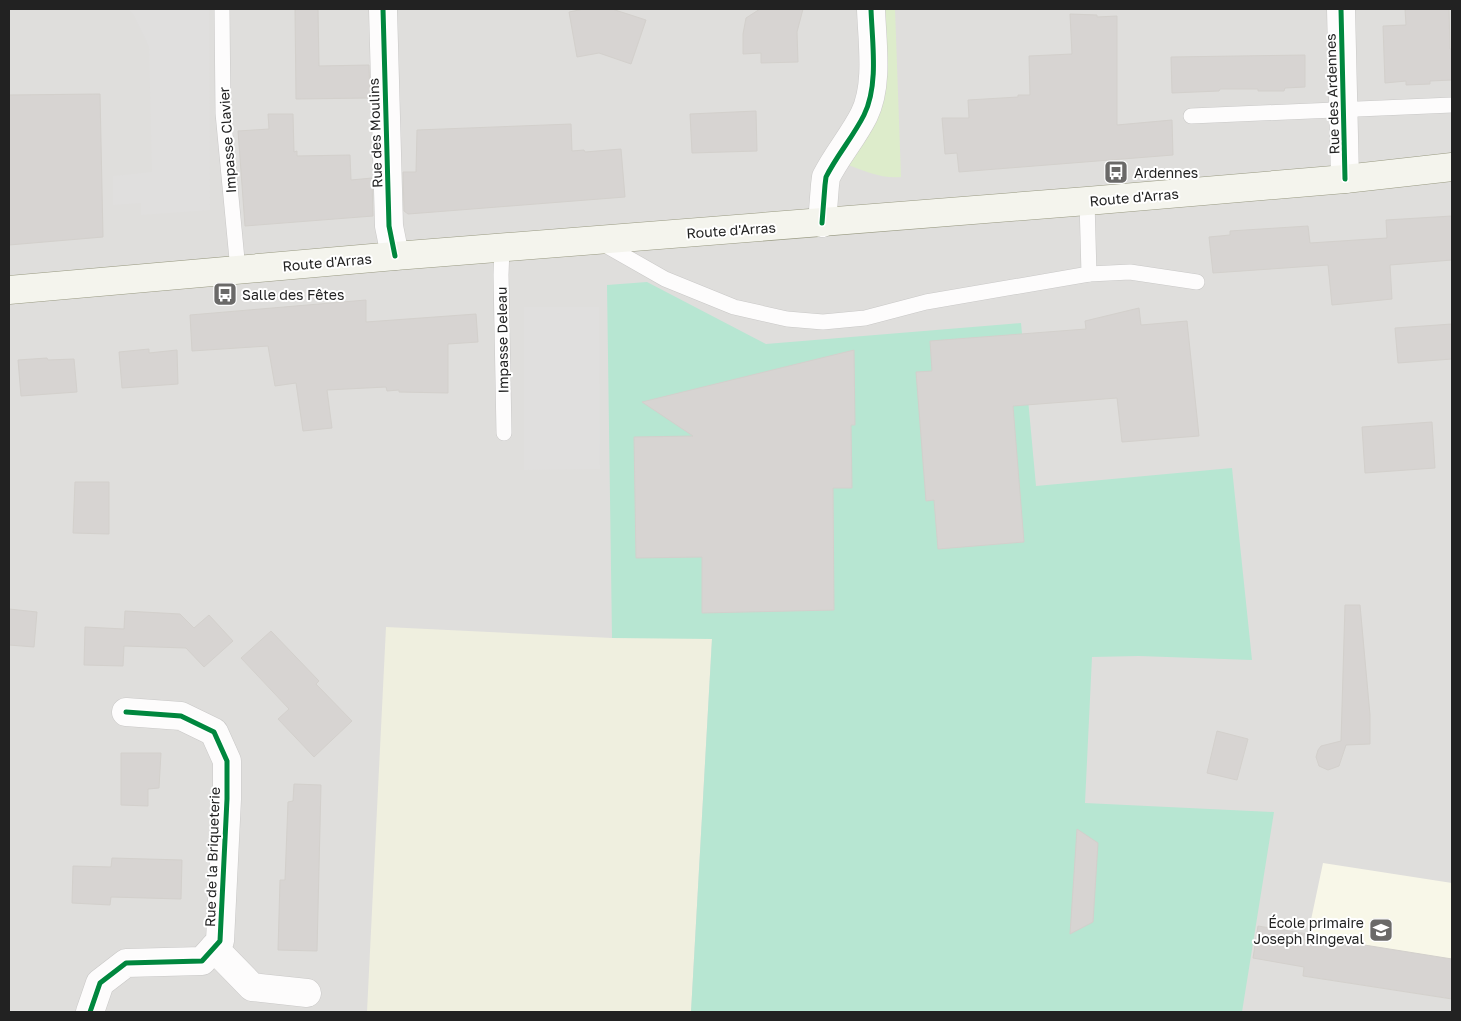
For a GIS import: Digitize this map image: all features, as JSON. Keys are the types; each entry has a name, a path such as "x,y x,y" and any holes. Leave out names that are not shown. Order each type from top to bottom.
{"main road":[{"name":"Route d'Arras","path":"9,290 396,256 1087,201 1345,179 1452,167"}],"street":[{"name":"Rue des Moulins","path":"383,9 389,226 396,256"},
{"path":"822,223 826,177 859,124 869,102 873,75 871,9"},
{"name":"Rue des Ardennes","path":"1341,9 1345,179"},
{"name":"Rue de la Briqueterie","path":"126,712 181,716 214,732 227,761 220,941 214,948"},
{"path":"90,1012 100,983 126,963 202,961 214,948 252,987 307,993"}],"lane":[{"name":"Impasse Clavier","path":"222,9 223,113 238,270"},
{"path":"1191,116 1452,105"},
{"path":"1087,201 1089,274"},
{"path":"597,240 665,279 734,307 787,319 823,322 866,318 926,302 1089,274 1130,272 1197,282"},
{"name":"Impasse Deleau","path":"502,248 504,433"}],"shaded area":[{"path":"9,9 1452,9 1452,1012 9,1012"},
{"path":"128,9 209,9 210,210 141,215 141,203 113,205 113,176 152,172 149,47 133,14"},
{"path":"524,307 599,307 600,469 524,470"},
{"name":"École primaire Joseph Ringeval","path":"1323,863 1452,883 1452,999 1303,976 1304,967 1258,926 1308,934"}],"green space":[{"path":"880,9 895,9 901,177 880,176 848,165"},
{"path":"647,282 766,344 1021,323 1036,486 1232,468 1252,660 1139,656 1092,657 1085,803 1274,812 1242,1012 691,1012 712,639 612,638 607,285"},
{"path":"386,627 612,638 712,638 691,1012 367,1012"}],"building":[{"path":"295,9 318,9 319,66 369,65 370,98 296,99"},
{"path":"584,9 612,9 646,20 631,64 599,53 577,57 569,12"},
{"path":"760,9 803,9 797,32 798,62 761,63 761,53 743,54 743,34 746,18"},
{"path":"1405,9 1449,9 1452,80 1430,81 1430,84 1406,85 1406,81 1385,83 1383,26 1406,25"},
{"path":"1070,14 1097,15 1097,17 1117,16 1117,125 1172,120 1173,155 959,172 957,153 945,154 942,118 969,118 968,100 1030,95 1029,56 1072,54"},
{"path":"1305,55 1305,87 1285,88 1284,91 1220,89 1219,91 1172,93 1171,57"},
{"path":"100,94 103,237 9,245 9,95"},
{"path":"756,111 757,151 692,153 690,114"},
{"path":"268,114 293,114 294,152 297,151 297,156 350,155 351,180 372,178 373,216 245,226 238,131 269,129"},
{"path":"571,124 572,151 584,150 585,152 621,149 625,197 408,214 404,211 403,172 416,172 417,130"},
{"path":"1452,216 1452,260 1390,265 1392,299 1332,305 1328,265 1213,273 1209,237 1230,235 1230,231 1308,226 1310,243 1387,238 1386,220"},
{"path":"366,300 366,322 476,314 478,342 448,344 448,393 387,391 386,387 327,390 332,428 303,431 296,383 275,386 268,346 192,351 190,315"},
{"path":"1139,308 1141,325 1187,321 1199,436 1122,442 1117,398 1013,406 1024,542 938,549 934,500 926,501 916,372 932,371 930,341 1086,329 1085,321"},
{"path":"1452,324 1452,359 1398,363 1395,328"},
{"path":"149,349 149,353 177,350 178,384 122,388 119,352"},
{"path":"854,350 855,425 851,425 852,488 833,488 834,610 702,613 702,557 636,558 634,437 693,436 642,402"},
{"path":"47,358 48,360 74,359 77,392 21,396 18,360"},
{"path":"1432,422 1435,468 1365,473 1362,427"},
{"path":"75,482 109,482 109,534 73,533"},
{"path":"1345,605 1360,605 1370,715 1370,744 1346,745 1339,766 1328,770 1319,766 1316,757 1321,746 1341,741"},
{"path":"9,609 37,612 34,647 9,645"},
{"path":"125,611 180,614 194,628 209,615 233,641 204,667 186,648 124,646 123,666 84,665 85,627 124,629"},
{"path":"271,631 319,681 316,684 352,721 314,757 278,719 289,709 241,658"},
{"path":"1217,731 1248,739 1237,780 1207,773"},
{"path":"121,753 161,753 159,788 148,789 148,806 121,805"},
{"path":"294,784 321,785 317,951 278,950 280,880 285,880 288,802 293,801"},
{"path":"1077,829 1098,843 1093,922 1070,934"},
{"path":"112,858 182,860 181,899 111,897 110,905 72,903 73,866 111,867"},
{"path":"1258,926 1452,959 1452,999 1303,976 1304,967 1253,958"}],"cycle path":[{"path":"383,9 389,226 395,256"},
{"path":"822,223 826,177 860,123 869,103 872,90 874,63 871,9"},
{"path":"1341,9 1345,179"},
{"path":"90,1012 100,983 126,963 202,961 220,941 227,761 214,732 181,716 126,712"}],"place":[{"name":"Ardennes","path":"1116,172"},
{"name":"Salle des Fêtes","path":"225,294"},
{"name":"École primaire Joseph Ringeval","path":"1381,930"}]}
